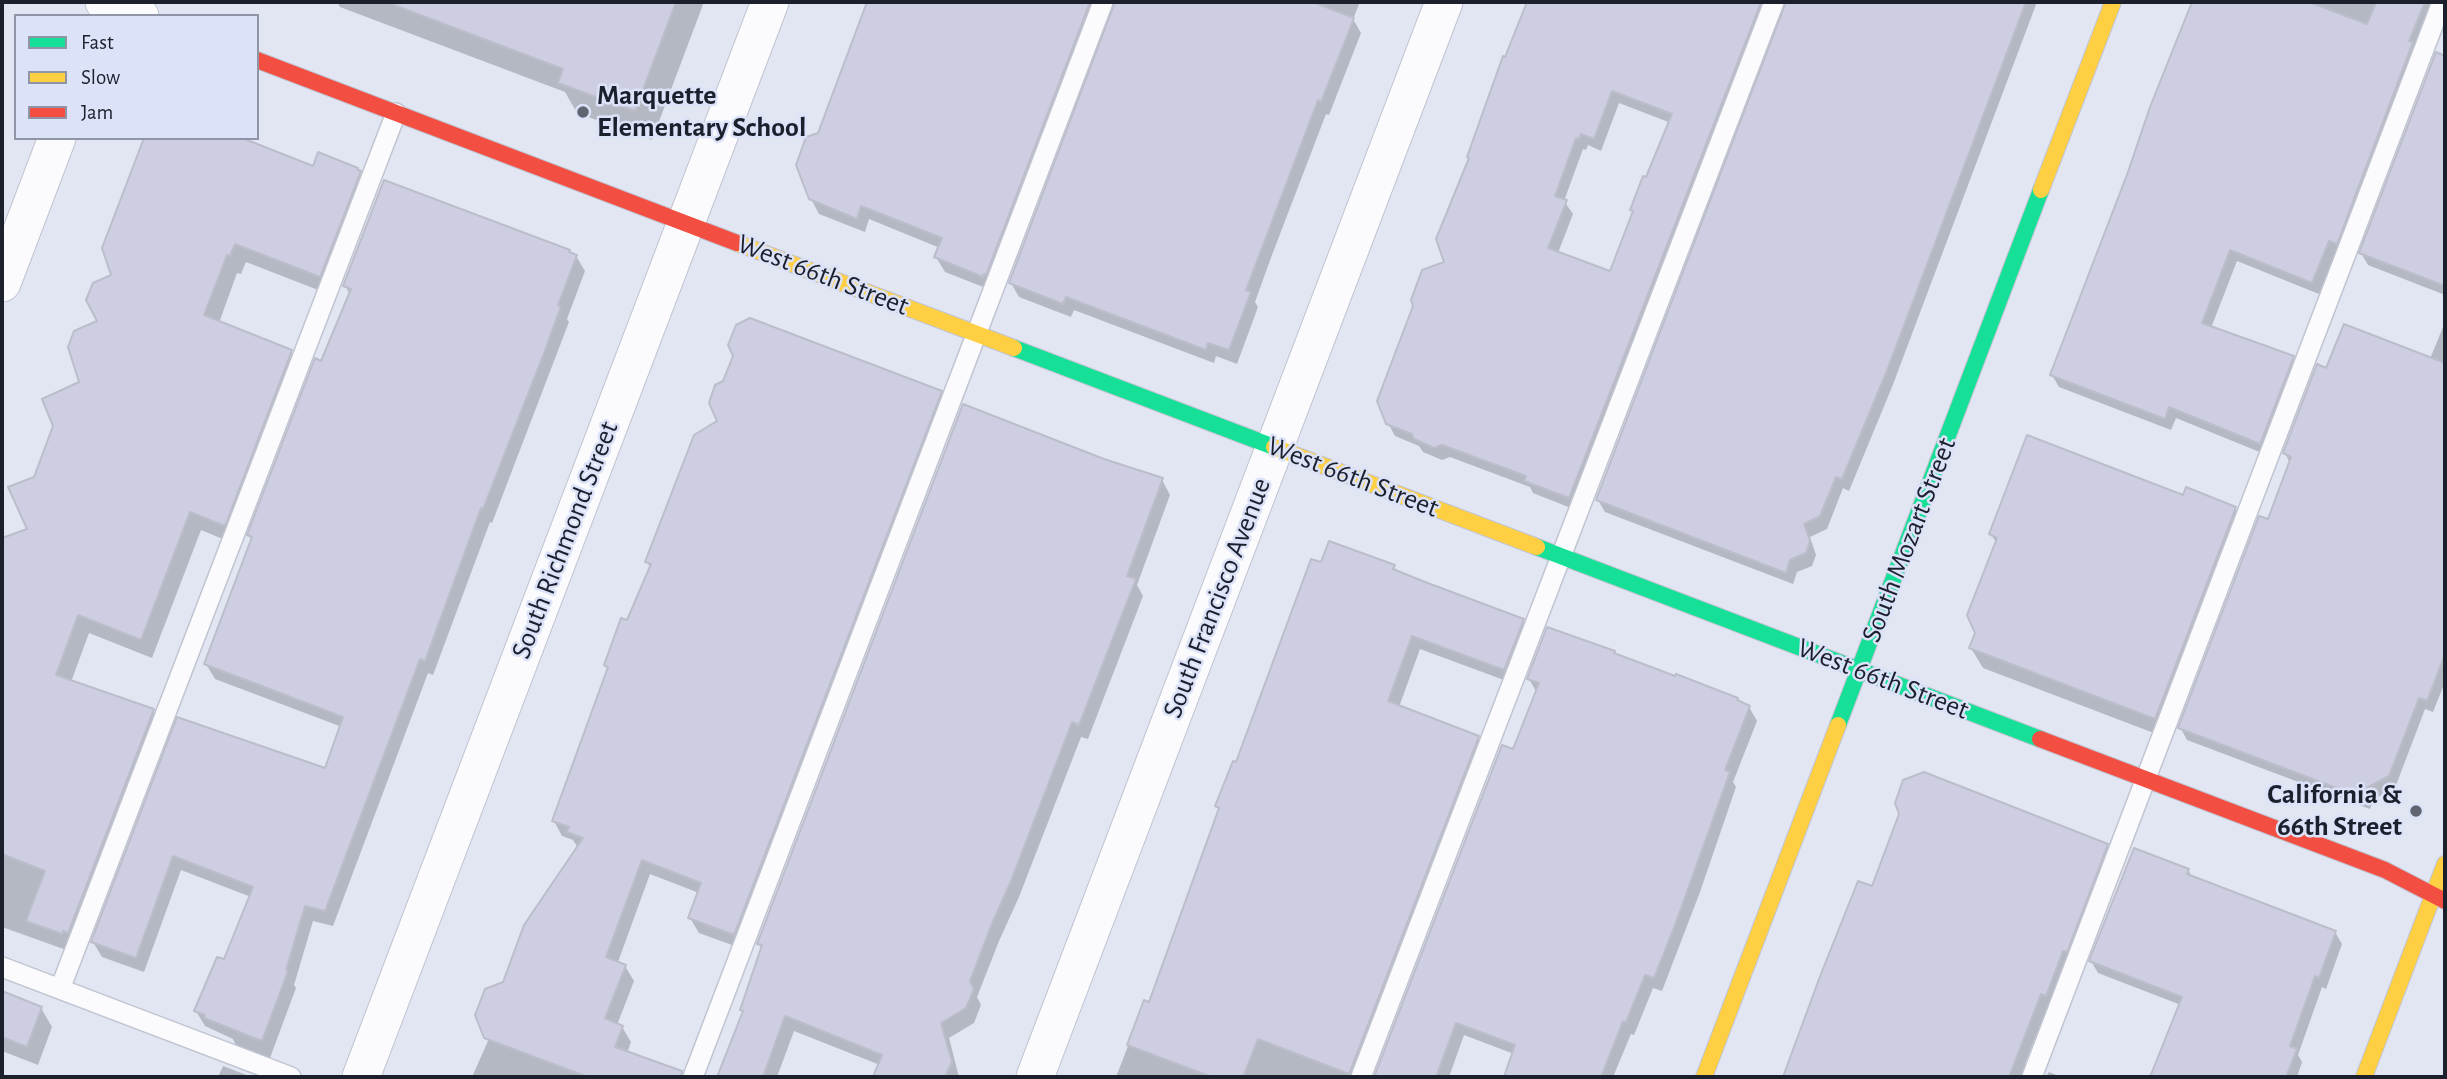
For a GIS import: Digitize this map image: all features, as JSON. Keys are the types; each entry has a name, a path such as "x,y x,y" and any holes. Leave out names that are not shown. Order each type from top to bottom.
{"street":[{"name":"South Richmond Street","path":"361,1077 770,2"},
{"name":"South Francisco Avenue","path":"1035,1077 1444,2"},
{"name":"South Mozart Street","path":"1704,1077 2113,2"},
{"name":"West 66th Street","path":"259,61 2385,870 2439,898"},
{"path":"2,283 56,140"},
{"path":"2364,1077 2439,898 2445,864"}],"lane":[{"path":"693,1077 1103,2"},
{"path":"1361,1077 1774,2"},
{"path":"2032,1077 2442,2"},
{"path":"60,989 396,113"},
{"path":"2,967 291,1077"}],"building":[{"path":"394,2 676,2 635,111 558,83 563,69 394,5"},
{"path":"867,2 1090,2 983,277 934,257 942,238 861,206 857,219 809,199 796,165 806,137 818,133"},
{"path":"1115,2 1313,2 1354,18 1321,102 1318,100 1246,290 1251,292 1229,350 1208,343 1206,350 1066,297 1063,304 1009,283"},
{"path":"1527,2 1761,2 1569,498 1524,481 1526,476 1442,445 1434,448 1414,439 1412,434 1386,424 1377,401 1413,306 1411,300 1422,270 1444,262 1436,239 1469,158 1467,157 1503,56 1505,57","holes":["1612,91 1672,114 1646,177 1643,176 1610,271 1548,248 1567,200 1555,196 1576,138 1579,139 1581,134 1594,139"]},
{"path":"1786,2 2026,2 1886,373 1842,479 1836,477 1820,516 1804,524 1810,541 1806,553 1790,560 1786,573 1596,500"},
{"path":"2192,2 2309,2 2367,24 2376,2 2425,2 2409,41 2413,42 2337,244 2329,241 2312,283 2230,250 2202,323 2294,356 2260,444 2169,407 2165,419 2050,375"},
{"path":"2436,52 2445,56 2445,286 2359,253"},
{"path":"143,140 247,140 313,166 318,152 361,171 320,277 235,244 230,256 227,255 204,315 292,350 225,526 190,512 141,640 78,615 56,675 154,709 68,933 63,931 62,934 26,921 45,871 2,854 2,538 27,529 8,487 34,477 53,426 42,399 79,382 68,347 74,331 97,321 86,300 93,283 111,275 102,248"},
{"path":"384,180 570,250 569,252 577,255 544,353 483,509 481,508 425,661 420,659 325,911 305,906 286,970 288,971 262,1041 204,1018 205,1015 194,1011 217,957 224,959 253,887 173,856 136,958 91,942 177,717 325,768 343,717 204,664 252,537 247,535 315,358 321,361 351,289 343,286"},
{"path":"750,318 942,391 734,935 688,918 701,883 642,860 606,957 626,965 605,1018 623,1026 615,1047 682,1071 681,1077 588,1077 484,1038 475,1015 485,989 503,982 524,925 583,838 567,832 569,827 552,821 608,667 604,665 621,618 627,620 651,564 645,562 694,435 717,421 709,403 715,385 723,381 733,356 728,345 736,325"},
{"path":"2344,324 2445,363 2445,654 2427,701 2419,698 2389,776 2368,787 2363,798 2178,728 2259,516 2268,519 2291,457 2283,453 2317,364 2326,368"},
{"path":"963,404 1104,459 1163,478 1127,576 1136,579 1079,725 1072,722 991,926 970,981 974,989 966,1008 941,1023 952,1062 945,1077 873,1077 882,1055 785,1016 763,1077 717,1077 743,1011 740,1010 762,945 757,944"},
{"path":"2027,435 2183,495 2186,487 2236,507 2155,719 1969,648 1975,633 1967,615 1997,538 1989,534"},
{"path":"1329,541 1395,565 1393,569 1425,582 1524,619 1504,670 1412,636 1388,701 1479,736 1349,1074 1258,1039 1243,1077 1212,1077 1127,1045 1144,1000 1149,1002 1219,808 1215,806 1233,761 1236,762 1311,559 1321,562"},
{"path":"1547,627 1738,698 1737,700 1750,706 1725,770 1730,772 1675,925 1654,978 1645,975 1601,1077 1504,1077 1515,1045 1456,1023 1436,1077 1374,1077 1502,745 1513,749 1539,683 1527,679"},
{"path":"1924,772 2108,844 2067,952 2063,951 2046,996 2041,994 2009,1077 1783,1077 1858,881 1872,886 1899,814 1895,803 1903,780"},
{"path":"2134,848 2189,869 2187,874 2336,931 2319,978 2315,976 2290,1046 2297,1049 2286,1077 2150,1077 2182,997 2089,961"},
{"path":"2,991 42,1007 27,1047 2,1037"}],"traffic: fast":[{"path":"1838,725 2041,190"},
{"path":"1014,348 1274,447"},
{"path":"1537,547 2040,739"}],"traffic: slow":[{"path":"2041,190 2113,2"},
{"path":"737,243 1014,348"},
{"path":"1274,447 1537,547"},
{"path":"1704,1077 1838,725"},
{"path":"2364,1077 2445,864"}],"traffic: jam":[{"path":"259,61 737,243"},
{"path":"2040,739 2385,870 2445,901"}],"place":[{"name":"Marquette Elementary School","path":"583,112"},
{"name":"California & 66th Street","path":"2416,811"}]}
